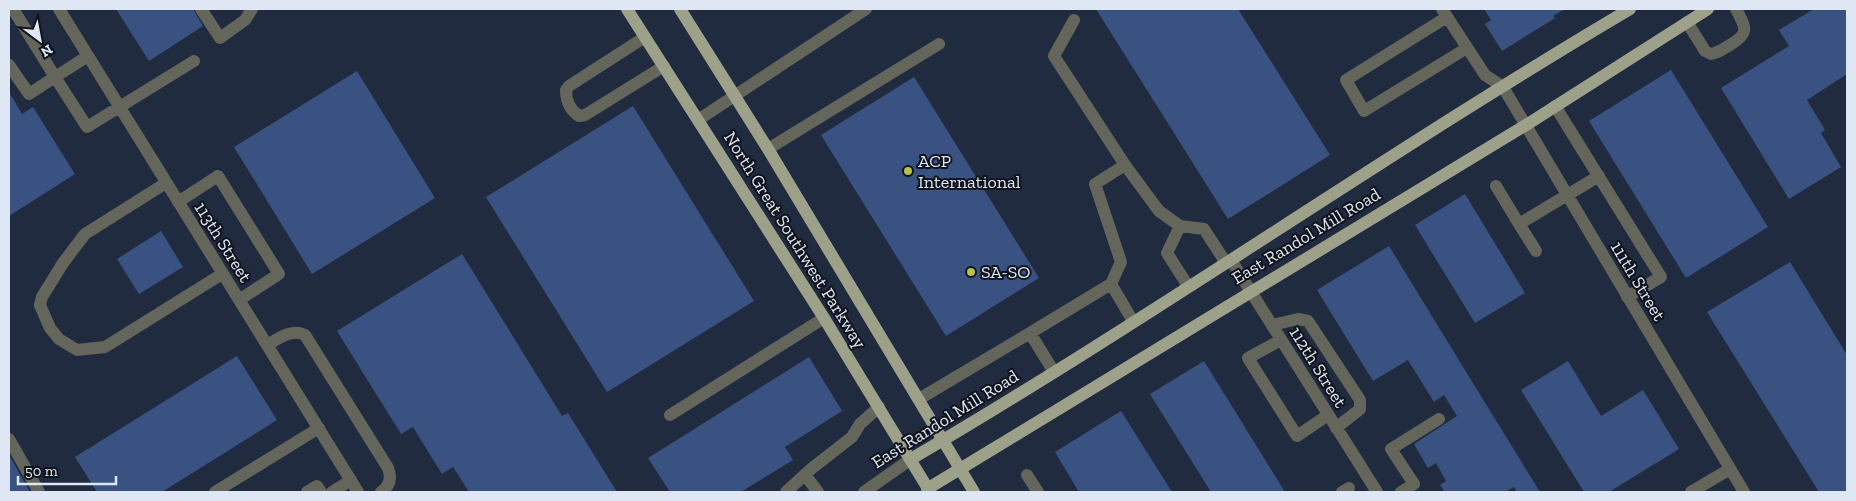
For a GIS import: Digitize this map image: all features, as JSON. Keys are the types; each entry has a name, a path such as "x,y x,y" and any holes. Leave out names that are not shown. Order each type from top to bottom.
{"main road":[{"name":"North Great Southwest Parkway","path":"627,9 824,318 911,459 926,491"},
{"name":"North Great Southwest Parkway","path":"680,9 768,148 974,492"},
{"name":"East Randol Mill Road","path":"926,491 1250,291 1526,125 1708,9"},
{"name":"East Randol Mill Road","path":"911,459 1054,372 1625,10"}],"street":[{"path":"13,9 87,128 194,61"},
{"name":"113th Street","path":"59,9 358,492"},
{"path":"201,9 220,38 245,20 252,9"},
{"path":"698,120 866,9"},
{"path":"1687,22 1705,50 1711,54 1717,53 1741,39 1745,31 1744,24 1736,9"},
{"path":"1467,48 1364,111 1346,80 1445,13 1485,75 1504,88"},
{"path":"1074,20 1054,56 1125,165 1158,211 1180,226 1167,253 1188,286"},
{"path":"645,37 570,86 566,90 566,100 579,116 586,115 664,66"},
{"path":"768,148 939,44"},
{"path":"9,65 28,94 88,56"},
{"name":"111th Street","path":"1504,88 1744,492"},
{"path":"1556,106 1661,277 1627,297"},
{"path":"920,399 1111,284 1122,262 1095,184 1125,165"},
{"path":"178,202 218,176 279,274 239,300"},
{"path":"1519,224 1599,176"},
{"path":"166,182 85,234 63,263 42,297 40,305 50,328 59,339 77,350 105,347 222,274"},
{"path":"1496,186 1536,252"},
{"name":"112th Street","path":"1180,226 1204,229 1228,261 1272,325 1377,492"},
{"path":"1111,284 1134,321"},
{"path":"670,414 824,318"},
{"path":"1272,325 1298,319 1308,321 1360,400 1360,409 1336,428"},
{"path":"267,345 291,333 304,335 391,474 389,485 381,492"},
{"path":"1030,333 1054,372"},
{"path":"1281,340 1248,358 1272,397 1297,436 1328,415"},
{"path":"786,492 852,437 860,424 878,407"},
{"path":"1401,492 1417,488 1391,449 1439,418"},
{"path":"215,492 319,428"},
{"path":"9,439 39,492"},
{"name":"East Randol Mill Road","path":"864,492 911,459"},
{"path":"1691,492 1730,469"},
{"path":"805,475 818,492"},
{"path":"1027,475 1038,492"},
{"path":"332,492 351,480"},
{"path":"307,492 317,486 321,492"}],"building":[{"path":"116,9 193,9 203,26 149,61"},
{"path":"1096,9 1238,9 1330,155 1228,219"},
{"path":"1484,9 1565,9 1553,16 1555,18 1502,51 1485,24 1491,20"},
{"path":"1814,9 1847,9 1847,74 1807,100 1825,130 1821,133 1841,167 1789,199 1721,88 1789,46 1779,30"},
{"path":"1671,70 1768,227 1686,278 1589,121"},
{"path":"357,71 435,198 312,274 234,147"},
{"name":"ACP International","path":"914,77 1039,278 946,336 821,135"},
{"path":"9,92 22,114 33,107 75,174 9,216"},
{"path":"633,106 754,301 607,392 486,197"},
{"path":"1465,194 1525,293 1475,323 1415,225"},
{"path":"161,231 183,267 139,294 117,259"},
{"path":"1389,246 1540,492 1517,492 1514,487 1505,492 1445,492 1440,485 1446,481 1436,463 1428,468 1414,444 1457,416 1444,395 1434,402 1408,360 1373,381 1317,290"},
{"path":"462,254 562,416 568,413 617,492 469,492 453,467 442,474 413,427 401,434 337,331"},
{"path":"1790,262 1847,355 1847,492 1819,492 1707,312"},
{"path":"237,356 277,420 162,492 97,492 75,457"},
{"path":"809,357 842,411 785,447 793,460 741,492 670,492 648,458"},
{"path":"1204,361 1285,492 1211,492 1150,394"},
{"path":"1568,361 1601,416 1643,390 1679,449 1609,492 1584,492 1521,390"},
{"path":"1121,411 1172,492 1079,492 1055,452"},
{"path":"9,455 30,492 9,492"}],"place":[{"name":"ACP International","path":"908,171"},
{"name":"SA-SO","path":"971,272"}]}
